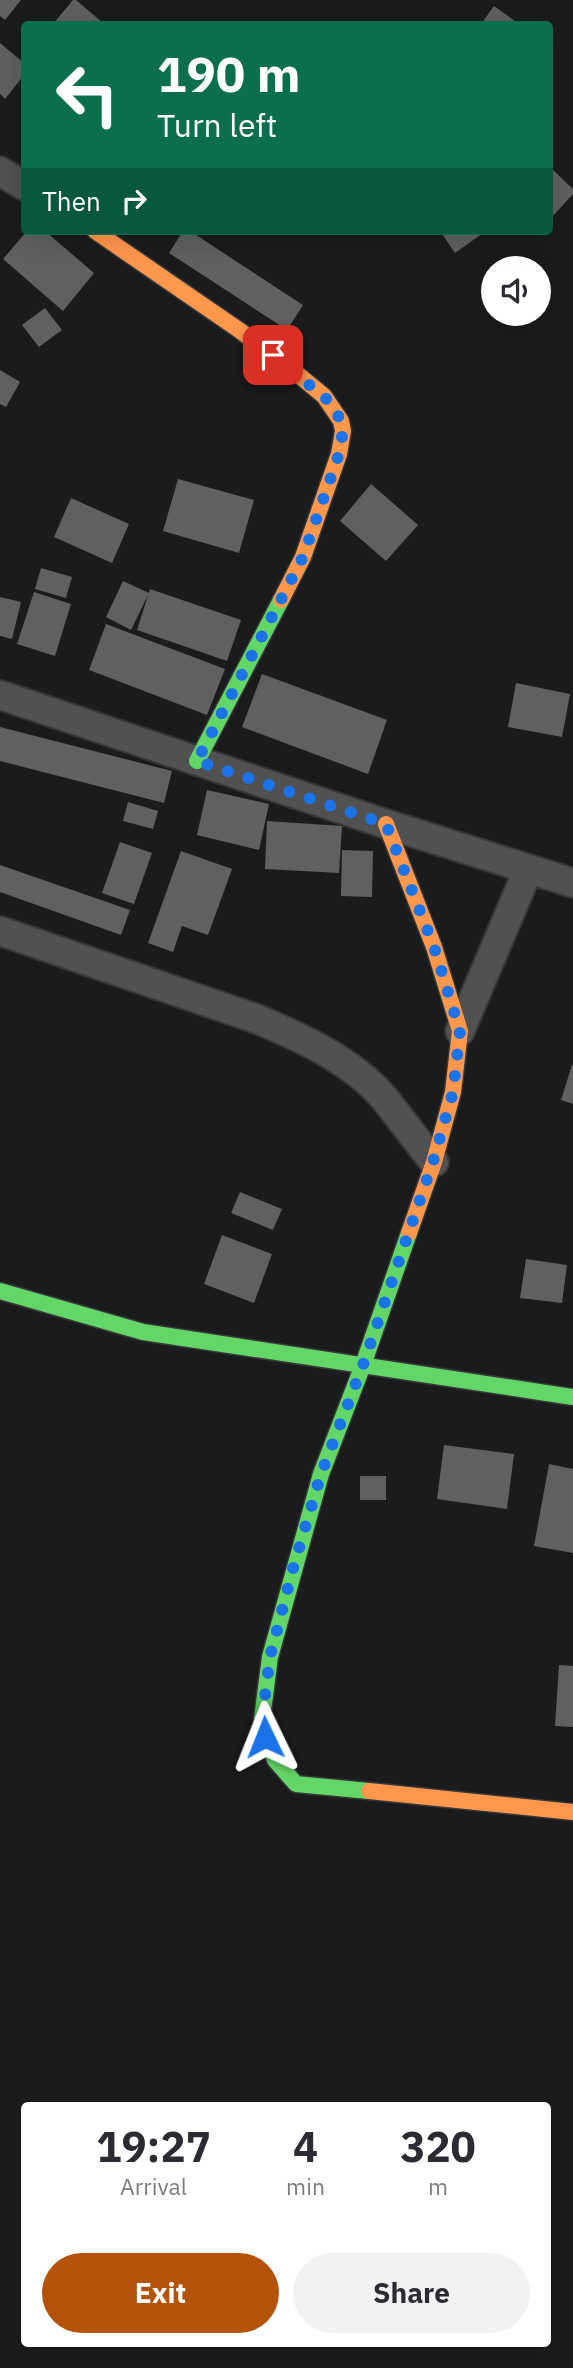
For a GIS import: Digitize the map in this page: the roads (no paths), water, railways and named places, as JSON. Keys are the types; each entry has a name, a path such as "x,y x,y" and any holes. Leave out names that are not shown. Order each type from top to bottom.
{"street":[{"path":"0,171 21,184"},
{"path":"100,235 290,368 324,396 341,421 343,431 339,454 303,557 197,761"},
{"path":"0,695 386,824 573,883"},
{"path":"386,824 434,947 460,1031"},
{"path":"528,870 460,1031 453,1092 433,1162 363,1365 321,1474 270,1657 262,1719 269,1749 284,1772 296,1784 573,1812"},
{"path":"0,931 257,1018 294,1034 357,1073 383,1097 433,1162"},
{"path":"0,1292 143,1332 573,1396"}]}
